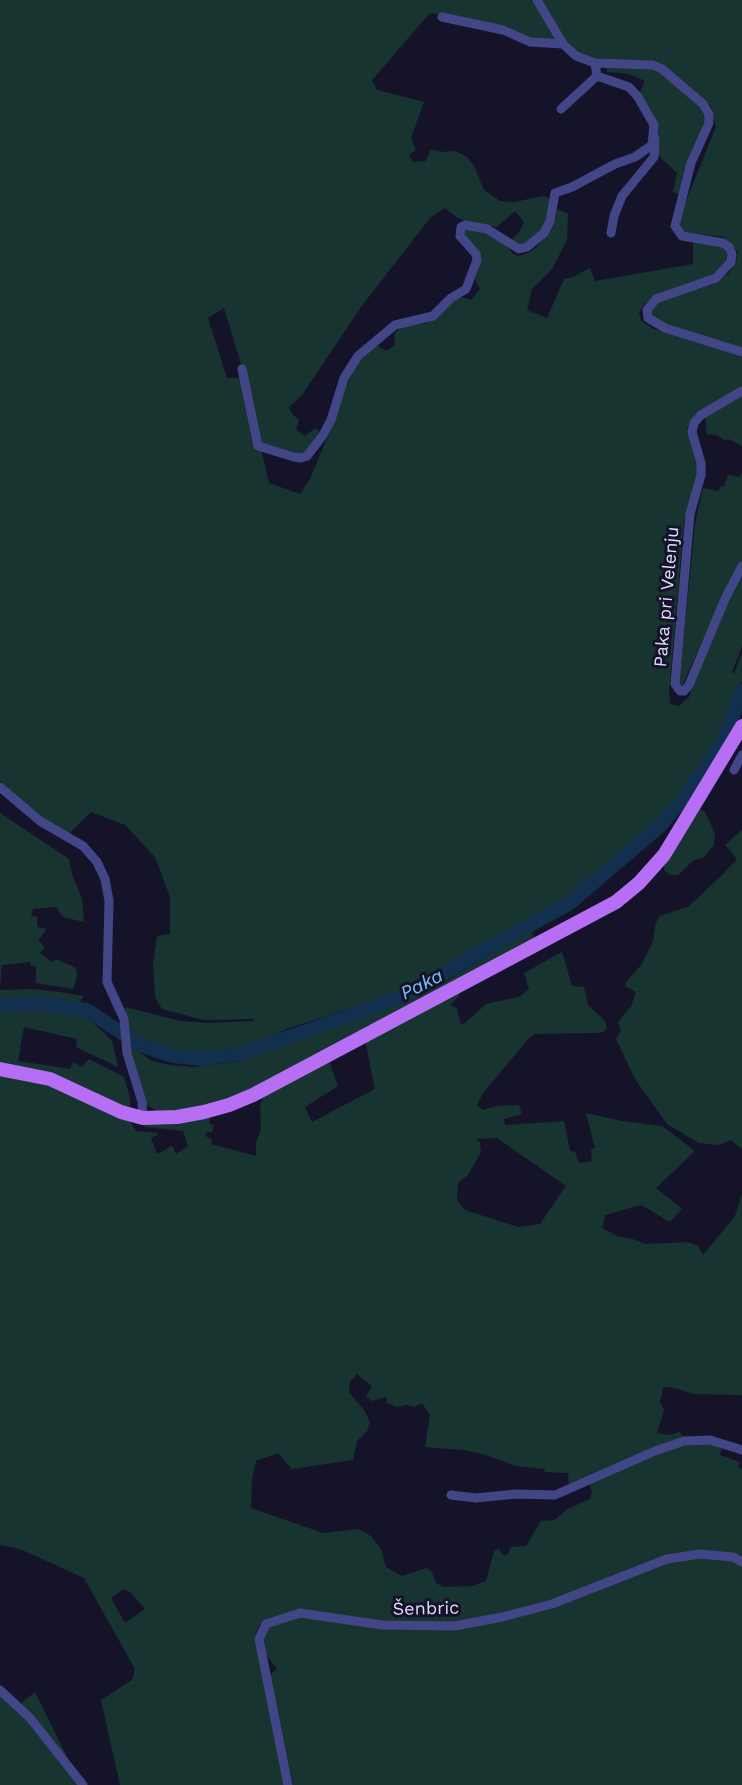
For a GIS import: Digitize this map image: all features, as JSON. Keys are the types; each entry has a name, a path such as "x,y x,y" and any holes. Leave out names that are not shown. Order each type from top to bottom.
{"main road":[{"path":"0,1069 50,1079 121,1112 143,1118 167,1118 204,1112 253,1095 616,902 639,883 664,855 742,726"}],"street":[{"path":"537,0 563,44 576,56 595,63 653,65 662,69 703,104 709,114 709,123 691,163 675,226 682,236 723,243 729,247 732,254 731,262 716,278 656,299 650,304 648,318 665,328 742,352"},
{"path":"442,17 486,25 530,42 563,44"},
{"path":"595,63 597,76"},
{"path":"561,109 597,76"},
{"path":"597,76 629,87 648,112 654,125 654,157 622,196 611,233"},
{"path":"242,369 258,446 294,457 307,456 331,420 344,378 358,356 395,325 433,316 451,298 466,289 477,260 476,254 460,236 461,227 465,225 486,229 519,249 527,247 544,233 550,221 555,192 572,187 615,164 635,157 652,145 654,137"},
{"name":"Paka pri Velenju","path":"742,391 701,415 694,423 692,432 701,463 701,475 690,514 675,684 680,691 684,691 689,685 725,599 742,566"},
{"path":"734,769 742,755"},
{"path":"0,787 40,821 83,846 97,862 105,879 108,901 107,982 124,1019 127,1053 142,1102 143,1118"},
{"path":"452,1495 476,1497 516,1493 563,1493 655,1451 684,1441 710,1440 742,1450"},
{"name":"Šenbric","path":"288,1785 259,1639 266,1624 300,1614 382,1625 455,1626 552,1604 667,1559 700,1554 733,1557 742,1562"},
{"path":"0,1690 30,1718 83,1785"}],"green space":[{"path":"0,0 533,0 558,42 543,42 433,13 429,14 372,80 377,90 424,102 411,138 416,150 409,155 413,162 426,161 431,149 441,152 455,151 467,157 474,166 484,190 500,201 515,202 543,196 549,198 551,203 545,226 535,239 522,247 511,241 524,222 515,211 497,227 471,223 456,217 445,208 430,218 361,307 302,395 289,407 299,420 296,430 305,436 315,428 319,431 305,455 260,443 245,377 224,308 208,318 227,378 242,378 252,441 262,453 269,483 300,494 310,479 346,385 368,351 376,345 386,351 394,346 395,333 406,324 424,324 436,319 451,302 461,297 471,300 480,289 475,280 482,258 463,236 465,228 492,234 513,254 519,256 537,247 555,221 557,209 568,214 567,240 552,269 532,289 527,310 547,318 564,279 590,268 595,281 693,264 693,243 710,243 723,247 727,252 723,269 704,279 655,296 639,312 641,321 654,329 731,351 742,357 742,387 699,413 687,428 699,470 684,521 670,704 679,706 689,697 742,571 742,646 732,672 734,674 742,653 742,681 721,738 704,767 659,823 571,898 500,936 441,974 409,989 289,1028 235,1053 231,1049 213,1054 177,1053 128,1033 125,1007 180,1021 254,1021 204,1020 162,1009 155,997 153,966 157,936 170,934 170,897 155,857 125,825 91,812 69,834 47,822 0,781"},
{"path":"540,0 742,0 742,348 654,320 649,315 650,307 661,301 714,284 729,273 736,262 738,252 723,237 680,232 677,223 716,127 711,106 659,64 647,60 599,61 572,51"},
{"path":"606,67 656,68 701,106 706,115 705,126 681,195 673,192 677,173 657,154 657,124 639,94 645,81 629,74 607,72"},
{"path":"742,395 742,446 729,439 726,441 716,435 707,434 705,416"},
{"path":"742,473 742,560 682,686 679,685 695,524 703,488 718,491 721,486 724,487 728,475 740,477"},
{"path":"700,809 705,812 715,834 714,845 703,858 694,860 678,875 670,875 664,870 664,864"},
{"path":"0,813 69,859 82,899 84,922 63,917 56,907 33,909 31,916 37,917 37,927 47,929 38,940 45,947 40,953 52,962 56,959 76,968 77,976 73,989 36,983 36,966 31,966 30,962 2,965 0,986"},
{"path":"742,830 742,1149 731,1140 719,1145 699,1143 667,1124 635,1079 616,1039 621,1030 618,1022 631,1006 636,992 625,986 626,982 642,964 653,941 659,916 688,907 722,875 737,859 725,845"},
{"path":"530,930 535,939 241,1095 183,1112 159,1113 147,1105 129,1045 152,1061 170,1065 194,1067 235,1062 309,1031 407,1000 450,979"},
{"path":"562,952 572,986 584,987 588,1005 605,1021 607,1028 596,1033 535,1034 483,1093 477,1105 483,1110 519,1105 522,1114 504,1119 505,1125 564,1121 570,1151 575,1152 579,1163 592,1161 591,1149 595,1148 586,1113 662,1126 695,1151 656,1188 682,1209 670,1222 641,1205 605,1215 602,1228 617,1236 645,1244 688,1242 698,1246 703,1255 735,1216 742,1194 742,1395 693,1394 663,1387 660,1402 664,1410 657,1433 670,1435 680,1432 683,1438 569,1486 568,1473 516,1466 464,1450 425,1447 430,1415 422,1403 415,1407 397,1407 387,1403 386,1397 372,1401 366,1396 372,1386 357,1374 350,1382 349,1392 370,1422 367,1431 357,1441 353,1460 292,1469 278,1453 256,1461 251,1508 323,1533 358,1529 371,1536 381,1549 386,1567 402,1576 426,1568 432,1572 436,1583 443,1587 472,1586 486,1581 494,1551 499,1549 504,1556 511,1547 526,1546 541,1521 554,1520 568,1509 590,1499 592,1492 589,1483 667,1449 698,1442 722,1445 720,1455 740,1462 738,1467 742,1469 742,1785 293,1785 270,1675 277,1669 265,1653 262,1640 265,1632 273,1625 267,1618 259,1626 255,1637 284,1785 120,1785 101,1700 132,1680 135,1669 84,1578 20,1549 0,1545 0,1074 50,1083 129,1120 136,1131 157,1133 151,1138 157,1154 172,1146 176,1154 188,1146 183,1131 145,1127 144,1124 209,1115 210,1124 214,1125 212,1132 207,1132 205,1136 212,1139 211,1144 256,1156 256,1143 261,1130 260,1105 264,1097 329,1061 338,1086 305,1107 312,1122 375,1089 365,1040 460,990 459,996 450,1005 457,1008 460,1023 464,1024 486,1004 519,997 529,989 524,973","holes":["497,1138 566,1186 540,1224 518,1227 465,1210 457,1201 458,1183 468,1175 481,1152 480,1143 476,1139","124,1589 145,1609 125,1623 111,1598"]},
{"path":"34,989 83,996 80,1003 47,999 0,1001 0,990"},
{"path":"38,1006 85,1015 112,1041 118,1067 76,1047 77,1039 24,1027 18,1061 70,1069 73,1062 82,1067 89,1059 124,1077 130,1097 130,1110 0,1064 0,1008"},
{"path":"35,1692 73,1769 20,1704"},
{"path":"0,1694 25,1716 81,1785 0,1785"}],"waterway":[{"name":"Paka","path":"0,1006 36,1003 87,1010 140,1045 173,1056 203,1059 243,1053 408,995 570,903 659,827 683,799 724,740 742,691"}]}
